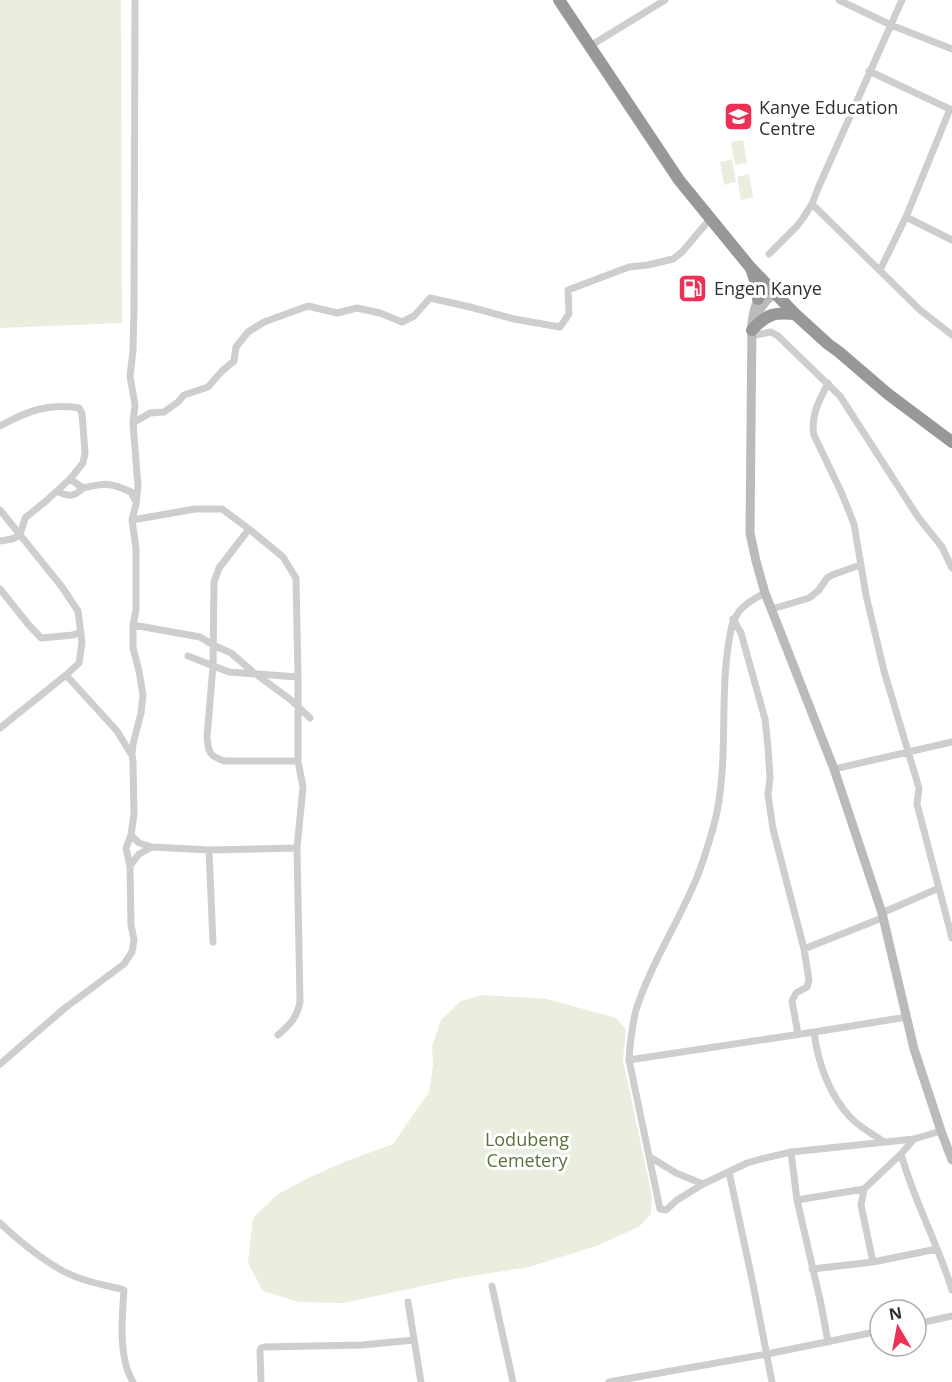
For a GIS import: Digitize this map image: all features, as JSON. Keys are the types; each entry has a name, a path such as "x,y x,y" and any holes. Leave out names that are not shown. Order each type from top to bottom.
{"highway":[{"path":"559,0 685,188 750,267 809,317 839,352"},
{"path":"668,162 742,247 795,314 888,394 952,442"},
{"path":"750,267 757,286 758,299"},
{"path":"752,330 764,318 772,314 795,314"}],"street":[{"path":"0,1064 65,1008 124,964 132,952 134,940 130,866 126,848 131,835 134,814 132,754 141,713 142,695 133,648 133,625 136,610 136,548 132,520 138,486 133,423 135,405 129,376 133,351 134,309 135,0"},
{"path":"590,46 665,0"},
{"path":"839,0 891,25 952,49"},
{"path":"770,254 797,226 812,204 902,0"},
{"path":"869,71 951,110 906,217 880,270"},
{"path":"812,204 920,310 952,335"},
{"path":"906,217 952,240"},
{"path":"133,423 150,413 164,412 184,395 208,387 234,361 236,346 248,332 264,322 308,306 337,313 357,308 380,313 402,322 414,316 430,298 514,319 560,327 569,314 568,290 629,267 673,259 682,252 710,219"},
{"path":"775,288 758,299 752,330 750,533 765,593 834,769 882,915 914,1049 940,1131 952,1160"},
{"path":"752,330 757,313 775,288"},
{"path":"752,330 771,332 778,336 840,396 912,507 942,547 952,568"},
{"path":"828,383 814,414 812,427 854,524 860,565 884,672 919,788 917,804 952,938"},
{"path":"135,405 150,413"},
{"path":"0,426 19,415 51,406 79,408 82,413 86,453 83,463 70,479 26,518 20,535 0,541"},
{"path":"70,479 83,488"},
{"path":"57,491 65,495 77,494 83,488 105,483 131,492 136,504"},
{"path":"131,492 138,486"},
{"path":"132,520 195,509 222,509 283,557 296,578 298,761 303,787 297,848 300,1002 298,1013 278,1035"},
{"path":"0,510 62,586 78,612 82,643 79,663 0,728"},
{"path":"249,529 219,568 214,582 213,666 207,737 210,752 215,758 231,761 298,761"},
{"path":"772,609 809,598 832,575 860,565"},
{"path":"0,589 41,638 81,632"},
{"path":"765,593 743,606 730,631 724,696 722,779 714,824 697,878 648,979 636,1012 629,1060 660,1209 666,1210 677,1200 703,1184 761,1159 791,1152 914,1139 940,1131"},
{"path":"734,620 741,633 765,719 770,778 768,795 772,829 804,949 808,983 804,990 796,993 792,1001 798,1034"},
{"path":"133,625 200,637 231,653 291,700 310,718"},
{"path":"188,656 229,672 298,677"},
{"path":"66,675 117,731 132,754"},
{"path":"117,731 135,737"},
{"path":"834,769 952,742"},
{"path":"131,835 139,843 152,848 209,850 297,848"},
{"path":"130,866 139,854 152,848"},
{"path":"209,850 213,942"},
{"path":"804,949 939,888"},
{"path":"629,1060 907,1017"},
{"path":"814,1032 830,1089 849,1116 884,1142"},
{"path":"797,1200 864,1189 914,1139"},
{"path":"791,1152 797,1200 828,1342"},
{"path":"901,1154 914,1195 952,1290"},
{"path":"650,1157 676,1173 703,1184"},
{"path":"729,1172 772,1382"},
{"path":"864,1189 861,1205 873,1262"},
{"path":"0,1223 31,1250 62,1270 80,1279 124,1290 121,1332 127,1369 133,1382"},
{"path":"813,1269 873,1262 937,1249"},
{"path":"492,1286 513,1382"},
{"path":"408,1302 421,1382"},
{"path":"928,1321 952,1316"},
{"path":"609,1382 868,1334"},
{"path":"261,1382 260,1350 264,1347 362,1345 414,1340"}],"green space":[{"path":"0,0 121,0 122,323 0,328"},
{"path":"743,140 747,163 735,165 731,142"},
{"path":"732,159 736,182 724,185 720,162"},
{"path":"749,174 753,197 741,200 737,177"},
{"name":"Lodubeng Cemetery","path":"482,995 547,999 616,1018 626,1029 623,1060 652,1196 651,1214 639,1227 596,1246 529,1267 459,1278 344,1303 299,1302 263,1291 248,1263 253,1218 278,1194 308,1178 393,1144 429,1092 433,1066 432,1046 441,1020 461,1001"}],"place":[{"name":"Kanye Education Centre","path":"738,117"},
{"name":"Engen Kanye","path":"693,288"}]}
